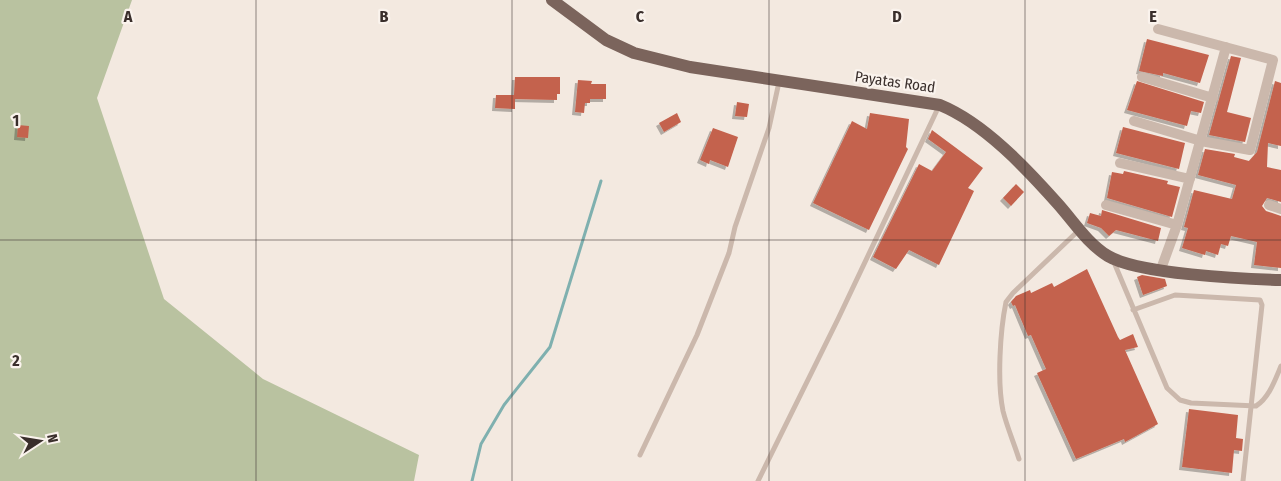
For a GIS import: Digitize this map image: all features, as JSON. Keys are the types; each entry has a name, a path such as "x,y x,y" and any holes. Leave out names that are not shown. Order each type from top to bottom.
{"main road":[{"name":"Payatas Road","path":"552,0 606,40 634,53 690,66 940,105 967,119 1017,160 1095,246 1112,258 1161,270 1281,280"}],"street":[{"path":"1134,121 1201,141 1250,150 1273,61 1158,29"},
{"path":"1161,270 1177,225 1226,47"},
{"path":"1142,77 1213,98"},
{"path":"1120,163 1190,179"},
{"path":"1106,205 1177,225"},
{"path":"1269,205 1281,208"}],"lane":[{"path":"640,455 697,334 728,253 769,128 780,80"},
{"path":"758,481 940,105"},
{"path":"1019,459 1004,412 1000,392 1006,302 1080,229"},
{"path":"1112,258 1171,394 1180,400 1191,403 1250,407 1262,402 1281,366"},
{"path":"1133,310 1175,295 1260,300 1262,305 1243,481"}],"green space":[{"path":"0,0 132,0 97,98 164,299 263,379 419,455 414,481 0,481"}],"building":[{"path":"1147,39 1209,55 1200,83 1163,73 1163,76 1139,71"},
{"path":"1231,56 1241,58 1227,112 1251,118 1245,142 1209,135"},
{"path":"515,77 560,77 560,94 557,94 557,100 515,99 515,109 495,108 496,95 514,95"},
{"path":"578,80 592,81 591,84 606,84 606,99 590,99 590,103 585,103 584,113 575,112"},
{"path":"1137,81 1204,102 1201,113 1191,111 1187,126 1127,110"},
{"path":"1275,81 1281,83 1281,146 1268,143 1267,167 1281,170 1281,202 1267,198 1262,206 1266,211 1281,216 1281,268 1254,265 1257,242 1231,236 1228,246 1221,244 1218,255 1206,251 1205,255 1182,248 1188,228 1184,227 1194,190 1232,199 1236,185 1198,175 1205,149 1235,154 1234,157 1249,161 1257,152"},
{"path":"737,102 749,104 747,117 735,116"},
{"path":"677,113 681,122 664,132 659,123"},
{"path":"870,113 909,119 906,147 908,149 869,230 813,203 852,121 867,129"},
{"path":"18,125 29,126 28,138 17,137"},
{"path":"1123,127 1185,143 1179,169 1116,153"},
{"path":"713,128 738,137 728,167 710,160 709,164 700,160"},
{"path":"932,130 983,168 968,188 974,191 939,265 909,250 896,269 873,257 919,164 932,171 946,152 928,139"},
{"path":"1124,171 1168,181 1167,184 1180,187 1172,217 1107,198 1112,172 1123,174"},
{"path":"1016,184 1024,192 1011,206 1003,198"},
{"path":"1102,210 1161,228 1158,241 1116,230 1109,236 1101,228 1087,223 1090,213 1101,216"},
{"path":"1087,269 1120,340 1133,334 1138,347 1125,350 1158,424 1125,442 1124,439 1076,459 1037,373 1046,369 1031,335 1028,336 1015,305 1013,306 1011,302 1016,296 1030,290 1031,293 1052,283 1054,287"},
{"path":"1142,275 1165,279 1167,286 1143,295 1137,277"},
{"path":"1189,409 1238,415 1236,438 1243,439 1242,451 1234,450 1232,473 1182,467"}],"waterway":[{"path":"472,481 481,444 504,405 550,347 601,181"}]}
